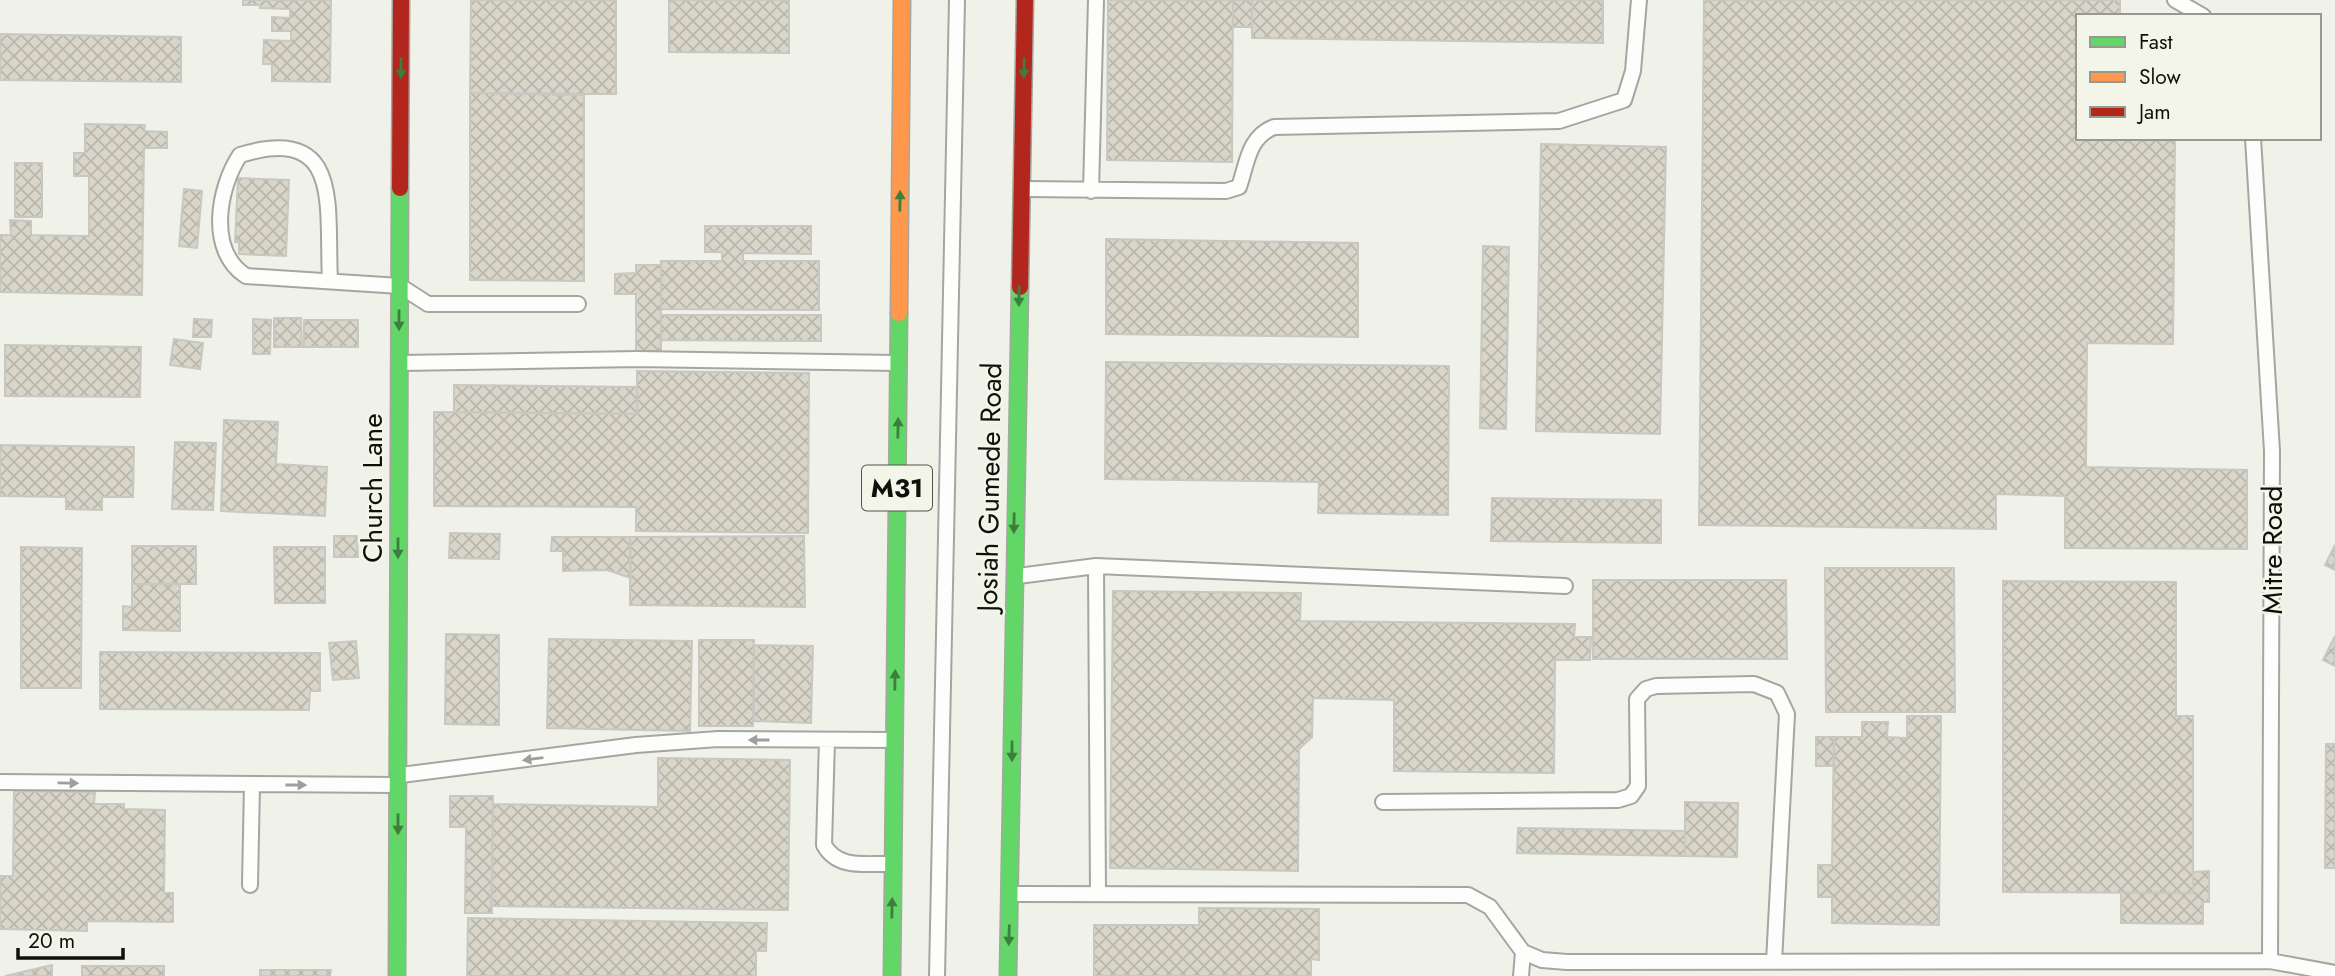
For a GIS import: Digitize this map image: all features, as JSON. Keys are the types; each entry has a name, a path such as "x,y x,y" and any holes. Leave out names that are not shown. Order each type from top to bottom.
{"main road":[{"name":"Church Lane","path":"397,976 401,0"},
{"name":"M31","path":"891,976 902,0"},
{"name":"Josiah Gumede Road","path":"1008,976 1025,0"}],"lane":[{"path":"937,976 957,0"},
{"path":"1091,191 1096,0"},
{"path":"1022,189 1226,191 1239,187 1250,150 1265,130 1273,127 1498,125 1559,121 1595,111 1625,100 1633,71 1639,0"},
{"path":"2175,0 2200,14"},
{"name":"Mitre Road","path":"2253,140 2272,451 2270,961"},
{"path":"330,280 324,180 317,163 295,149 265,147 240,155 227,174 221,237 227,258 233,267 246,276 400,286 428,304 578,304"},
{"path":"399,363 636,359 898,363"},
{"path":"1013,577 1096,566 1565,586"},
{"path":"1096,566 1098,894"},
{"path":"1383,802 1618,800 1631,796 1638,786 1637,699 1646,689 1656,686 1754,684 1776,693 1787,714 1774,962"},
{"path":"0,782 252,784 398,780 636,745 718,739 894,740"},
{"path":"827,740 824,845 830,855 840,862 893,864"},
{"path":"250,885 252,784"},
{"path":"1010,894 1468,895 1490,907 1523,952 1542,960 1567,962 2270,961 2335,973"},
{"path":"1521,976 1523,952"}],"building":[{"path":"243,0 331,0 330,82 272,81 272,64 263,64 264,40 291,41 291,31 272,31 272,17 290,18 290,9 243,5"},
{"path":"471,0 616,0 616,94 470,93"},
{"path":"669,0 789,0 789,53 669,52"},
{"path":"1108,0 1233,0 1232,162 1107,160"},
{"path":"1233,0 1252,0 1252,27 1233,27"},
{"path":"1252,0 1603,0 1603,43 1252,38"},
{"path":"1704,0 2120,0 2120,14 2076,14 2076,140 2175,140 2173,344 2087,343 2086,467 2247,470 2247,549 2065,548 2065,496 1996,494 1996,529 1699,525"},
{"path":"0,34 181,37 181,82 0,80"},
{"path":"470,93 584,95 584,281 470,280"},
{"path":"85,124 145,125 144,131 167,132 167,148 144,148 142,295 0,292 0,235 11,235 10,220 31,221 31,235 89,236 89,176 74,176 74,153 85,153"},
{"path":"1541,144 1666,147 1660,434 1536,431"},
{"path":"15,163 42,163 42,217 15,217"},
{"path":"238,178 289,180 286,256 239,254 239,242 235,242"},
{"path":"184,189 202,191 197,248 179,246"},
{"path":"705,226 811,226 811,254 743,253 743,261 819,261 819,310 661,309 661,261 722,261 722,252 705,252"},
{"path":"1106,239 1358,243 1358,337 1106,334"},
{"path":"1483,246 1509,247 1506,429 1480,428"},
{"path":"636,265 661,265 661,351 636,351 636,294 615,294 615,274 636,273"},
{"path":"661,315 821,315 821,341 661,340"},
{"path":"274,318 301,318 302,347 274,347"},
{"path":"194,319 212,320 211,337 193,337"},
{"path":"253,319 271,320 270,354 253,354"},
{"path":"304,320 358,320 358,347 304,347"},
{"path":"174,339 203,343 200,369 170,365"},
{"path":"5,345 141,347 140,397 5,396"},
{"path":"1106,362 1449,366 1448,515 1318,513 1319,482 1105,479"},
{"path":"637,371 809,373 808,533 636,531 636,507 434,506 434,412 637,414"},
{"path":"454,385 637,387 637,414 454,412"},
{"path":"224,420 278,422 276,464 327,467 325,516 221,511"},
{"path":"175,442 216,443 213,510 172,509"},
{"path":"0,445 134,447 133,497 102,497 102,510 66,509 66,497 0,496"},
{"path":"1492,498 1661,500 1661,543 1491,541"},
{"path":"450,533 500,534 499,559 449,558"},
{"path":"334,536 357,536 358,557 334,557"},
{"path":"804,536 805,607 630,605 630,537"},
{"path":"552,537 630,537 631,578 607,570 563,571 563,551 551,551"},
{"path":"2335,545 2335,570 2325,565"},
{"path":"132,546 196,546 196,584 132,584"},
{"path":"21,547 82,548 81,688 21,688"},
{"path":"274,547 325,547 325,603 275,603"},
{"path":"1825,568 1954,568 1955,712 1826,712"},
{"path":"1593,580 1786,580 1787,659 1593,659"},
{"path":"2003,581 2176,582 2176,716 2193,716 2193,893 2003,892"},
{"path":"132,584 180,584 180,631 123,630 123,606 132,607"},
{"path":"1113,591 1301,593 1300,621 1575,624 1574,637 1591,637 1590,660 1555,660 1554,773 1394,771 1394,700 1313,698 1312,737 1299,749 1298,871 1110,868"},
{"path":"446,634 499,635 499,725 445,724"},
{"path":"2335,636 2335,666 2323,660"},
{"path":"549,639 692,641 690,731 547,728"},
{"path":"699,640 754,640 753,726 699,726"},
{"path":"356,641 359,678 333,680 329,643"},
{"path":"754,645 813,646 811,723 754,721"},
{"path":"100,652 320,653 320,691 310,691 309,710 100,709"},
{"path":"1907,716 1941,716 1939,925 1832,923 1832,897 1818,897 1818,865 1832,865 1834,737 1862,737 1862,722 1888,722 1887,737 1907,738"},
{"path":"1816,737 1834,737 1834,766 1816,766"},
{"path":"2326,744 2335,744 2335,868 2325,868"},
{"path":"658,758 790,760 788,910 491,906 493,804 658,807"},
{"path":"14,791 95,792 94,804 124,804 124,809 165,810 164,893 173,893 173,922 87,921 87,931 0,929 0,876 13,876"},
{"path":"450,796 493,796 492,913 465,913 466,827 450,827"},
{"path":"1685,802 1738,803 1737,857 1685,856"},
{"path":"1518,828 1685,831 1685,856 1517,853"},
{"path":"2209,871 2209,902 2203,902 2203,924 2121,923 2121,893 2193,893 2193,872"},
{"path":"1199,908 1319,909 1319,960 1311,959 1311,976 1094,976 1094,925 1199,925"},
{"path":"468,918 767,923 766,951 756,951 756,976 467,976"},
{"path":"52,965 52,976 5,976"},
{"path":"82,966 164,966 164,976 82,976"},
{"path":"260,970 331,970 330,976 260,976"}],"traffic: fast":[{"path":"397,976 400,188"},
{"path":"1008,976 1020,287"},
{"path":"892,976 899,313"}],"traffic: slow":[{"path":"899,313 902,0"}],"traffic: jam":[{"path":"400,188 401,0"},
{"path":"1020,287 1025,0"}]}
